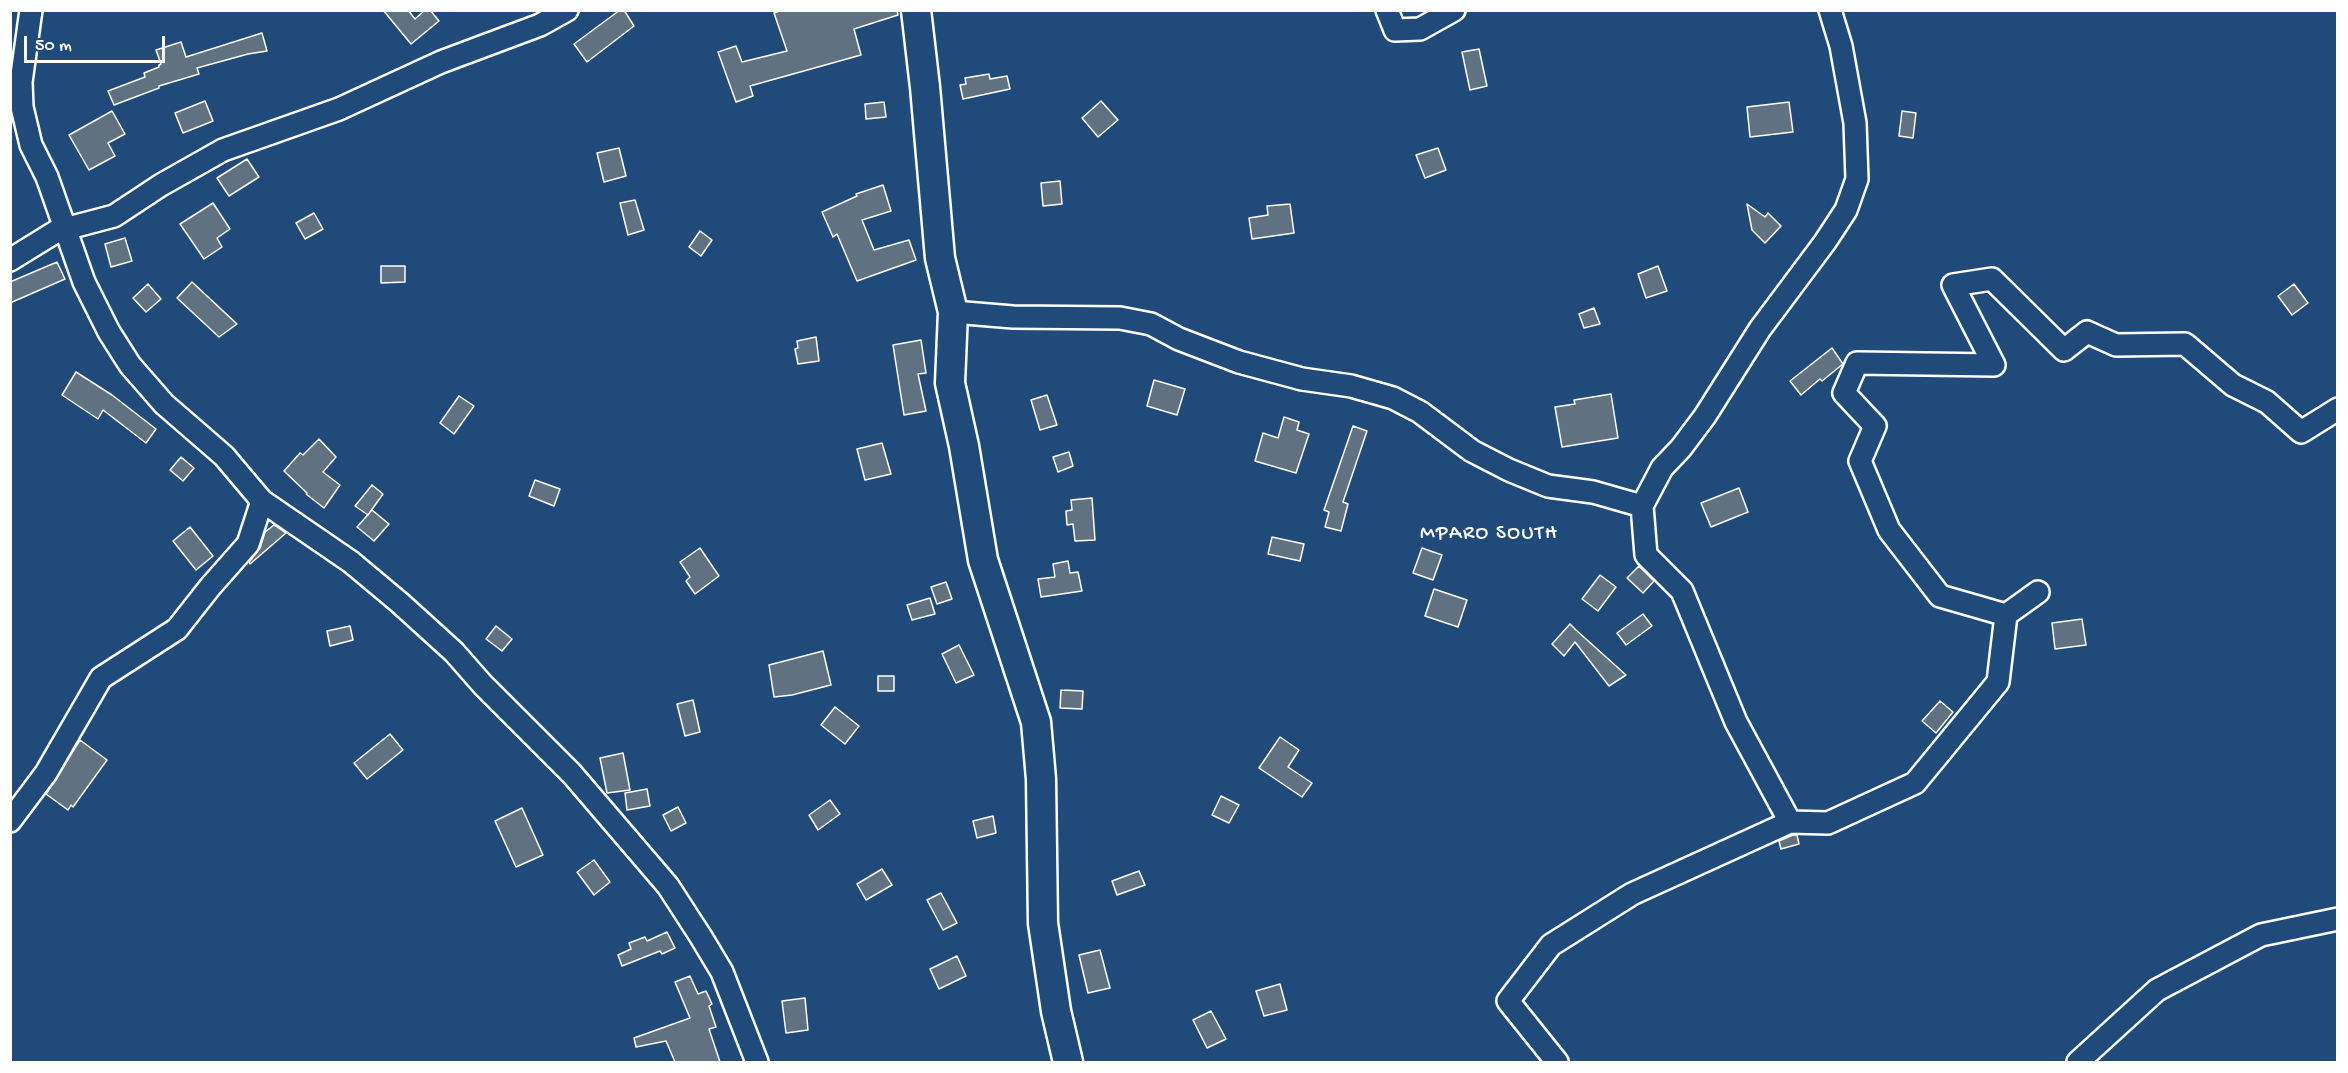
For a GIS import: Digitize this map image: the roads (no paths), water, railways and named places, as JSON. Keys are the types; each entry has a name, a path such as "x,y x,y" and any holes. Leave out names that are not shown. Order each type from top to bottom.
{"street":[{"path":"31,10 21,82 22,107 31,145 46,177 84,282 109,332 130,365 164,404 224,456 262,501 351,562 400,603 454,652 490,692 572,774 668,886 701,937 722,972 757,1062"},
{"path":"10,260 57,231 114,216 161,185 223,150 339,109 441,62 540,26 567,10"},
{"path":"916,10 926,87 940,258 953,312 950,383 964,446 983,560 1036,722 1041,779 1043,923 1056,1011 1068,1062"},
{"path":"1387,10 1395,30 1420,29 1454,10"},
{"path":"1790,822 1736,722 1682,591 1646,555 1642,506 1662,468 1705,416 1760,329 1846,210 1857,178 1856,134 1841,46 1830,10"},
{"path":"2006,615 1940,596 1889,530 1860,461 1875,426 1844,393 1857,363 1995,366 1953,285 1992,279 2064,350 2087,332 2116,345 2185,344 2233,385 2266,402 2301,432 2337,409"},
{"path":"953,312 1013,317 1120,318 1151,324 1179,339 1239,362 1302,379 1351,386 1393,398 1420,412 1472,451 1509,470 1548,486 1593,492 1642,506"},
{"path":"10,821 46,773 101,678 177,630 210,587 248,544 262,501"},
{"path":"1557,1062 1508,1001 1551,945 1632,894 1790,822 1828,823 1915,783 1998,682 2006,615 2038,592"},
{"path":"2078,1062 2157,990 2261,935 2337,919"}],"district":[{"name":"MPARO SOUTH","path":"1489,535"}]}
